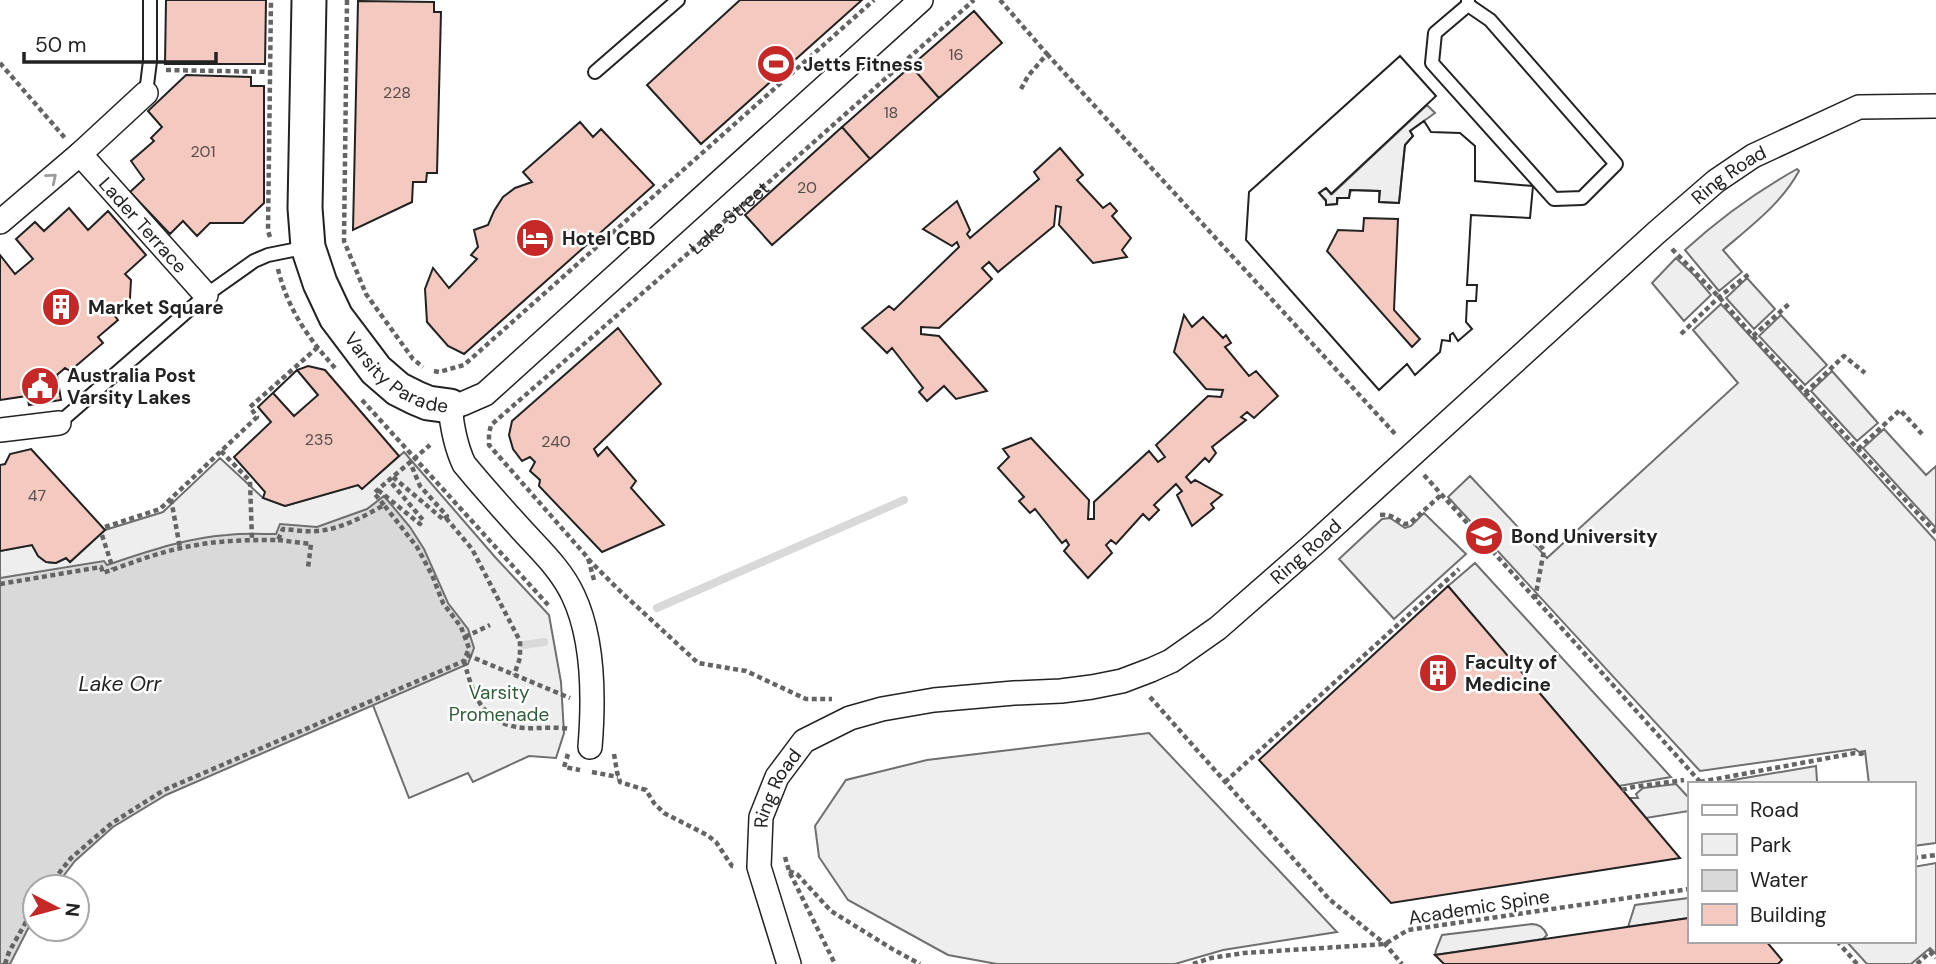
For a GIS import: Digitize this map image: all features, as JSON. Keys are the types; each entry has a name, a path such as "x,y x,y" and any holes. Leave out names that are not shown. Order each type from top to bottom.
{"street":[{"name":"Varsity Parade","path":"309,0 305,208 308,247 320,283 336,317 376,370 398,389 416,398 428,403 450,406 454,437 464,464 555,566 573,594 582,620 589,657 593,706 590,747"},
{"name":"Lake Street","path":"450,406 485,394 920,0"},
{"path":"0,222 80,155 146,93"},
{"name":"Ring Road","path":"789,964 760,871 761,817 777,777 804,741 850,718 882,709 934,700 1061,691 1122,681 1151,670 1193,647 1218,628 1716,181 1753,156 1859,107 1936,106"},
{"name":"Lader Terrace","path":"80,155 206,295"},
{"path":"0,429 59,423"}],"lane":[{"path":"146,93 150,61 150,0"},
{"path":"595,72 678,0"},
{"path":"1468,3 1490,20 1616,164 1582,198 1554,199 1432,63 1435,33 1468,3"},
{"path":"59,423 206,295 254,261 268,255 308,247"}],"path":[{"name":"Varsity Parade","path":"347,0 344,241 366,294 396,337 413,359 426,370 439,372 464,365 874,0"},
{"name":"Lake Street","path":"588,558 489,445 491,425 974,0"},
{"path":"1000,0 1401,441 1425,477 1700,782"},
{"path":"1021,89 1028,76 1047,54"},
{"path":"0,63 80,155"},
{"path":"164,70 308,73"},
{"path":"1656,233 1719,297 1936,533"},
{"path":"1681,334 1719,297 1749,274"},
{"path":"1753,336 1790,303"},
{"path":"105,527 160,509 257,417 250,407 318,347"},
{"path":"1805,393 1844,356 1865,373"},
{"path":"1858,449 1900,410 1923,434"},
{"path":"59,873 71,858 112,823 164,790 464,661 469,648 461,627 443,604 417,547 374,493 430,445"},
{"path":"221,451 250,481 252,540"},
{"path":"410,462 420,486 447,516 471,549 513,626 520,641 520,658 514,675"},
{"path":"378,490 420,524 423,520 391,478"},
{"path":"391,478 444,520 446,518"},
{"path":"1431,504 1441,495"},
{"path":"171,498 180,548"},
{"path":"278,540 283,529 314,532 335,528 384,505"},
{"path":"102,535 113,569"},
{"path":"0,584 101,567 103,573 180,548 223,541 278,540 311,544 309,568"},
{"path":"1535,599 1544,550 1537,541"},
{"path":"588,558 597,588"},
{"path":"588,558 698,663 746,671 806,699 842,698 847,703 850,718"},
{"path":"1225,782 1459,569"},
{"path":"465,637 490,625"},
{"path":"467,655 570,698"},
{"path":"464,661 477,699 492,718 501,724 524,728 571,729"},
{"path":"1150,697 1329,899 1385,944 1402,964"},
{"path":"613,746 620,782 646,790 664,813 707,835 716,842 732,866 760,871 789,870 797,874 831,911 920,964"},
{"path":"1706,782 1855,753 1863,756"},
{"path":"1622,790 1684,779"},
{"path":"1915,858 1936,855"},
{"path":"789,870 835,964"},
{"name":"Academic Spine","path":"1193,964 1211,958 1255,951 1385,944 1408,930 1688,889"},
{"path":"5,964 21,930"},
{"path":"1839,943 1857,964"},
{"path":"1917,964 1930,952 1936,958"}],"green space":[{"path":"1427,105 1435,113 1410,131 1413,136 1405,145 1399,203 1379,202 1379,191 1351,190 1349,198 1338,198 1337,204 1326,205 1326,200 1319,193 1326,188 1332,194"},
{"path":"1797,169 1799,171 1792,183 1774,204 1723,250 1742,272 1719,291 1685,250 1738,206"},
{"path":"1676,258 1711,295 1684,321 1652,283"},
{"path":"1747,278 1775,309 1754,329 1726,298"},
{"path":"1721,304 1936,541 1936,843 1915,846 1915,782 1869,782 1865,751 1859,752 1855,749 1700,771 1448,497 1470,476 1547,558 1738,383 1693,330"},
{"path":"1781,315 1827,365 1805,385 1759,336"},
{"path":"1832,371 1878,423 1857,441 1811,391"},
{"path":"1884,429 1926,475 1936,466 1936,528 1863,448"},
{"name":"Varsity Promenade","path":"404,452 549,615 561,682 564,733 556,758 529,756 473,782 468,773 409,798 369,695 359,528 0,589 0,551 32,545 38,555 50,563 66,558 70,562 105,530 163,512 220,458 263,498 285,506 358,485 362,489"},
{"path":"1424,513 1466,554 1394,619 1339,559 1382,519 1390,518 1405,528 1411,526"},
{"path":"1475,563 1671,777 1619,786 1448,586"},
{"path":"1149,733 1337,932 1223,950 1175,964 997,964 948,955 848,900 819,857 815,826 846,780 927,760"},
{"path":"1816,766 1816,782 1721,782"},
{"path":"1676,784 1688,797 1688,811 1646,818 1629,798 1638,798 1636,794 1643,788"},
{"path":"1936,863 1936,954 1930,948 1911,964 1867,964 1848,943 1915,943 1915,867"},
{"path":"1688,898 1688,918 1628,927 1635,905"},
{"path":"1532,924 1545,930 1547,935 1543,939 1435,955 1442,935"}],"water":[{"name":"Lake Orr","path":"384,496 410,527 424,549 448,603 468,629 474,648 468,664 166,795 113,827 75,861 66,873 21,873 21,942 10,964 0,964 0,578 104,561 107,565 196,539 239,534 276,534 280,524 317,527 367,509"}],"building":[{"path":"166,0 266,0 265,64 165,64"},
{"path":"740,0 862,0 701,144 647,85"},
{"path":"358,1 434,2 434,12 441,12 437,173 427,173 426,182 413,182 412,202 353,230"},
{"path":"974,11 1002,43 939,98 911,66"},
{"path":"1400,56 1436,96 1331,194 1326,188 1319,193 1326,205 1337,204 1337,198 1349,198 1350,190 1380,191 1379,202 1399,203 1405,145 1413,136 1410,131 1424,121 1431,132 1460,133 1475,146 1475,181 1533,186 1530,218 1471,215 1467,285 1477,285 1476,301 1467,301 1466,322 1472,329 1458,341 1453,333 1450,335 1450,341 1442,340 1440,352 1415,375 1407,364 1379,390 1246,240 1249,192","holes":["1364,218 1398,219 1394,310 1420,339 1412,347 1327,251 1338,230 1363,231"]},
{"path":"1400,56 1436,96 1331,194 1326,188 1319,193 1326,205 1337,204 1337,198 1349,198 1350,190 1380,191 1379,202 1399,203 1405,145 1413,136 1410,131 1424,121 1431,132 1460,133 1475,146 1475,181 1533,186 1530,218 1471,215 1467,285 1477,285 1476,301 1467,301 1466,322 1472,329 1458,341 1453,333 1450,335 1450,341 1442,340 1440,352 1415,375 1407,364 1379,390 1246,240 1249,192"},
{"path":"911,66 939,98 870,159 842,127"},
{"path":"186,75 251,77 251,86 264,86 264,203 243,223 210,223 197,236 183,221 170,234 130,192 144,179 131,161 154,141 151,138 162,127 148,111"},
{"name":"Hotel CBD","path":"580,122 593,137 601,129 654,185 464,354 448,346 427,322 425,289 433,268 449,288 477,259 471,255 478,247 474,230 488,225 503,197 515,188 532,182 523,172"},
{"path":"842,127 870,159 772,245 745,215"},
{"path":"1060,148 1083,175 1077,180 1103,208 1110,203 1117,211 1112,216 1131,238 1122,250 1127,257 1093,263 1059,225 1061,207 1056,206 1054,226 998,272 989,262 982,268 992,279 939,328 921,327 921,334 939,336 987,391 956,399 944,386 927,401 919,392 923,388 892,348 887,353 862,328 889,306 894,310 959,247 957,242 952,246 923,229 957,201 970,230 967,234 970,238 1039,179 1034,172"},
{"name":"Market Square","path":"69,208 88,230 108,211 146,255 125,274 131,280 130,298 114,315 118,320 98,337 103,343 70,371 65,368 57,375 61,400 29,405 27,396 0,400 0,255 15,274 33,259 16,239 35,222 44,231"},
{"path":"1184,315 1192,327 1203,317 1223,338 1226,335 1231,343 1225,347 1249,376 1256,371 1278,396 1254,418 1247,412 1241,417 1246,420 1212,447 1216,453 1209,462 1205,458 1186,477 1191,483 1195,480 1222,495 1211,504 1214,508 1192,526 1177,495 1182,491 1176,484 1154,505 1159,510 1149,520 1143,514 1116,544 1111,540 1106,545 1112,553 1088,578 1064,551 1069,545 1066,540 1062,543 1035,509 1030,513 1019,501 1024,497 998,468 1009,457 1003,449 1031,438 1089,500 1088,519 1094,519 1094,502 1149,451 1158,462 1165,457 1156,445 1208,396 1221,397 1223,390 1206,389 1174,352"},
{"path":"618,328 661,384 594,449 598,456 607,447 636,481 631,488 664,525 602,552 539,486 540,480 530,471 535,462 530,457 522,461 513,449 509,435 512,421"},
{"path":"308,366 325,370 399,456 362,489 358,485 285,506 263,498 265,492 234,457 271,422 258,407 297,370"},
{"path":"297,370 318,395 294,416 273,393"},
{"path":"31,449 105,530 70,562 66,558 56,563 46,562 38,556 32,545 0,551 0,465 5,464 10,454"},
{"name":"Faculty of Medicine","path":"1448,586 1680,858 1391,903 1259,760"},
{"path":"1688,918 1688,943 1768,943 1782,960 1778,964 1444,964 1435,955"}],"waterway":[{"path":"657,608 904,500"},
{"path":"524,645 544,642"}],"place":[{"name":"Jetts Fitness","path":"776,64"},
{"name":"Hotel CBD","path":"535,238"},
{"name":"Market Square","path":"61,307"},
{"name":"Australia Post Varsity Lakes","path":"40,386"},
{"name":"Bond University","path":"1484,536"},
{"name":"Faculty of Medicine","path":"1438,673"}]}
